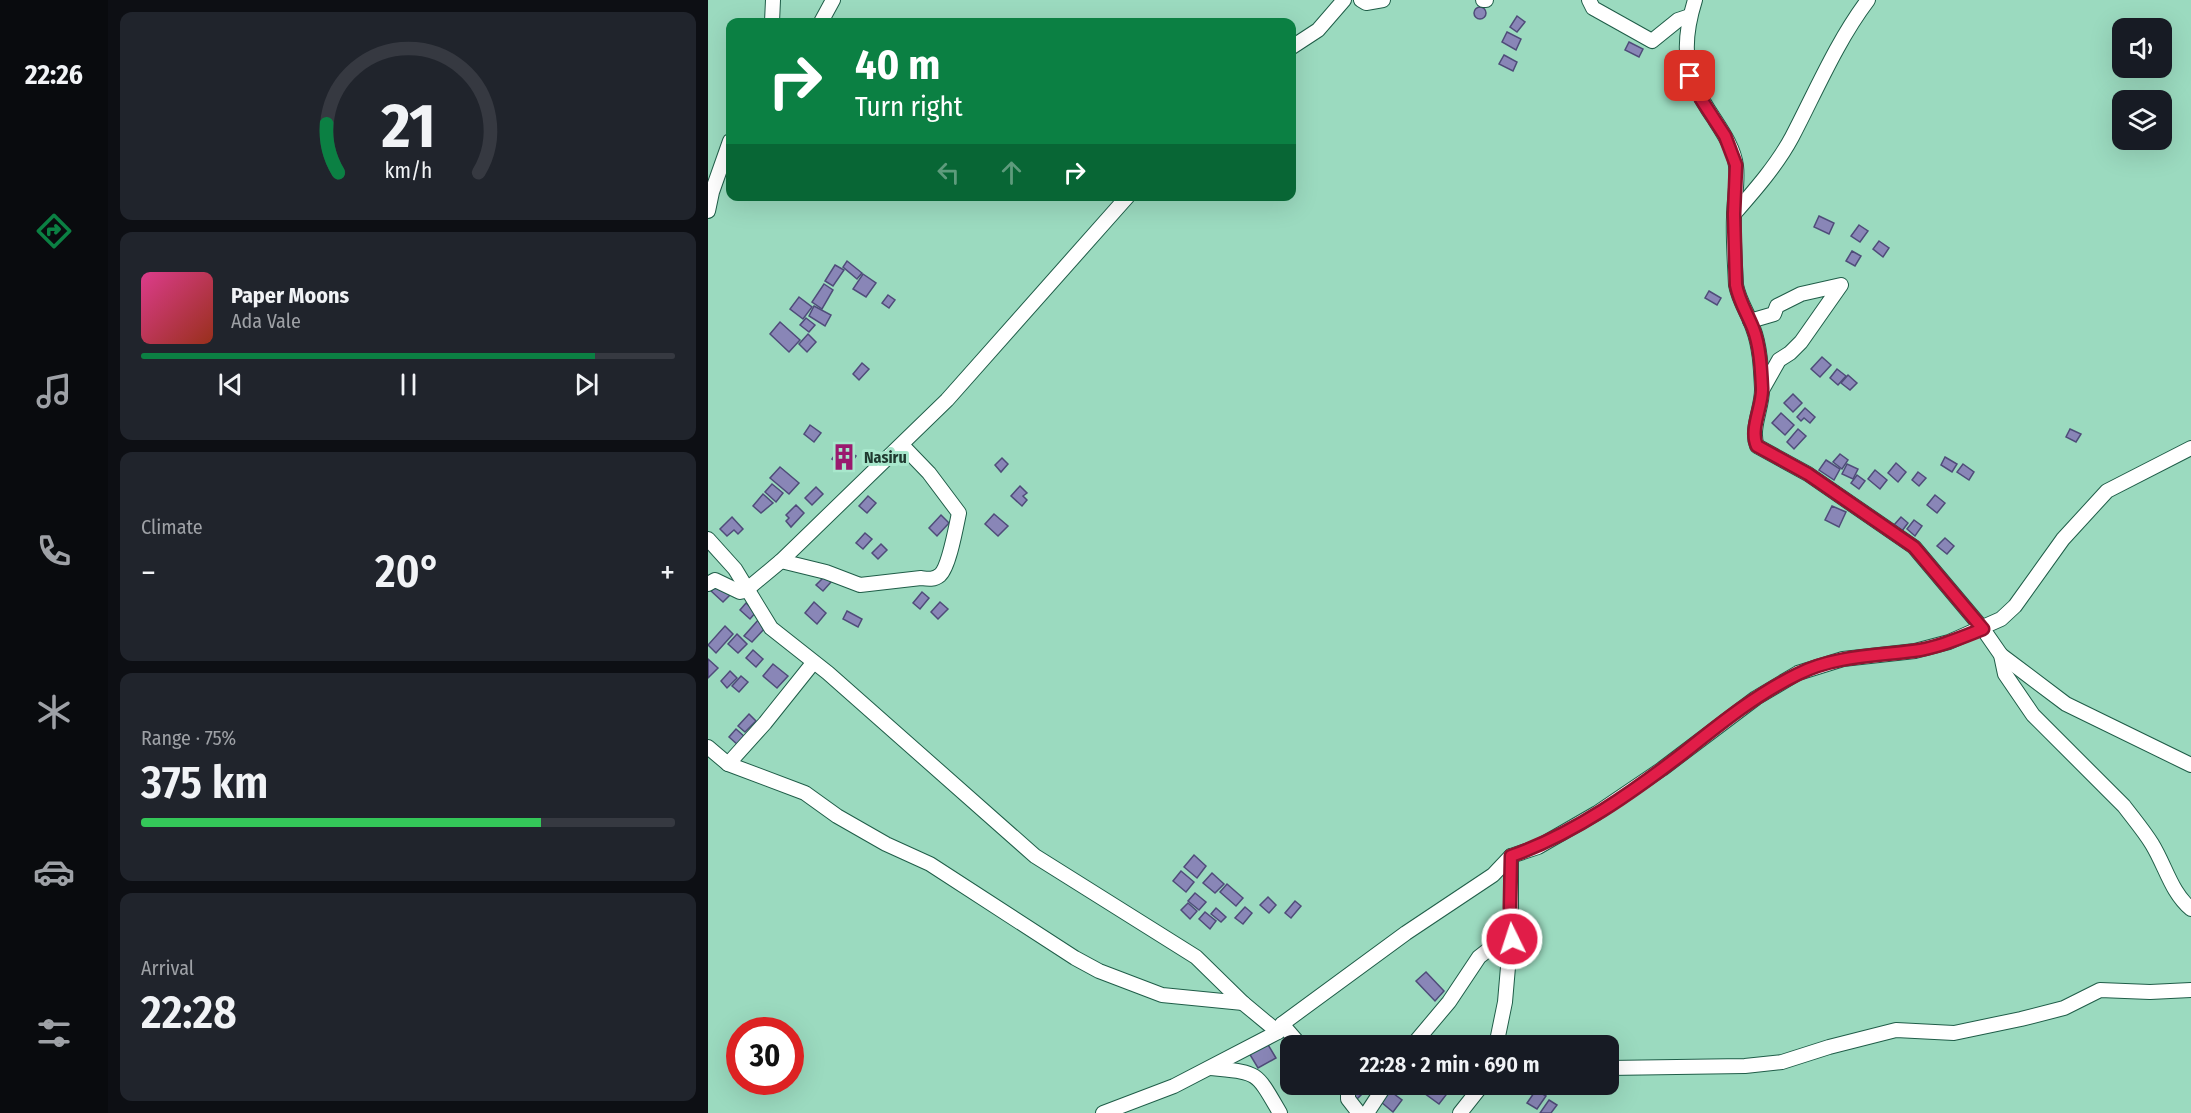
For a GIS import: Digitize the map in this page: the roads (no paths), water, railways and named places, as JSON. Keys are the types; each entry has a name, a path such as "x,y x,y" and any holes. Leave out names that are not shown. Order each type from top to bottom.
{"street":[{"path":"772,18 773,0"},
{"path":"823,18 832,0"},
{"path":"1296,44 1318,30 1344,0"},
{"path":"1361,0 1366,3 1383,0"},
{"path":"1589,0 1593,8 1652,41 1678,20 1690,16"},
{"path":"1695,0 1690,16 1687,44 1690,76 1701,99 1725,136 1736,165 1734,214 1736,285 1738,296 1750,321 1759,357 1762,390 1754,439 1757,446 1808,474 1914,547 1983,629 2001,655 2066,704 2191,765"},
{"path":"1734,214 1767,176 1791,139 1807,104 1868,0"},
{"path":"708,211 726,152"},
{"path":"708,584 716,580 740,592 749,589 781,561 866,476 902,445 947,400 1124,201"},
{"path":"1750,321 1774,314 1777,306 1802,294 1841,285 1801,342 1779,360 1762,390"},
{"path":"781,561 826,572 860,585 921,578 931,579 940,575 946,567 958,513 929,473 902,445"},
{"path":"1103,1113 1152,1096 1210,1068 1280,1028 1406,933 1493,876 1511,856 1538,847 1597,813 1662,769 1767,691 1798,673 1855,656 1915,651 1949,642 2001,620 2015,606 2063,539 2107,491 2191,448"},
{"path":"708,539 749,589 758,609 771,628 916,749 1035,856 1196,957 1243,1003 1288,1035"},
{"path":"2001,655 2005,674 2018,694 2041,723 2124,806 2152,844 2179,900 2191,909"},
{"path":"728,764 765,723 813,663"},
{"path":"708,747 728,764 805,793 886,844 930,864 1100,971 1162,995 1243,1003"},
{"path":"1498,1035 1505,1002 1511,932 1511,856"},
{"path":"1421,1035 1449,1002 1479,957 1511,932"},
{"path":"1619,1068 1745,1066 1782,1062 1896,1030 1954,1033 2021,1019 2064,1008 2100,990 2150,992 2191,990"},
{"path":"1210,1068 1251,1073 1265,1087 1280,1113"},
{"path":"1348,1095 1348,1099 1359,1113"},
{"path":"1367,1113 1380,1095"},
{"path":"1460,1113 1474,1095"}],"place":[{"name":"Nasiru","path":"844,457"}]}
